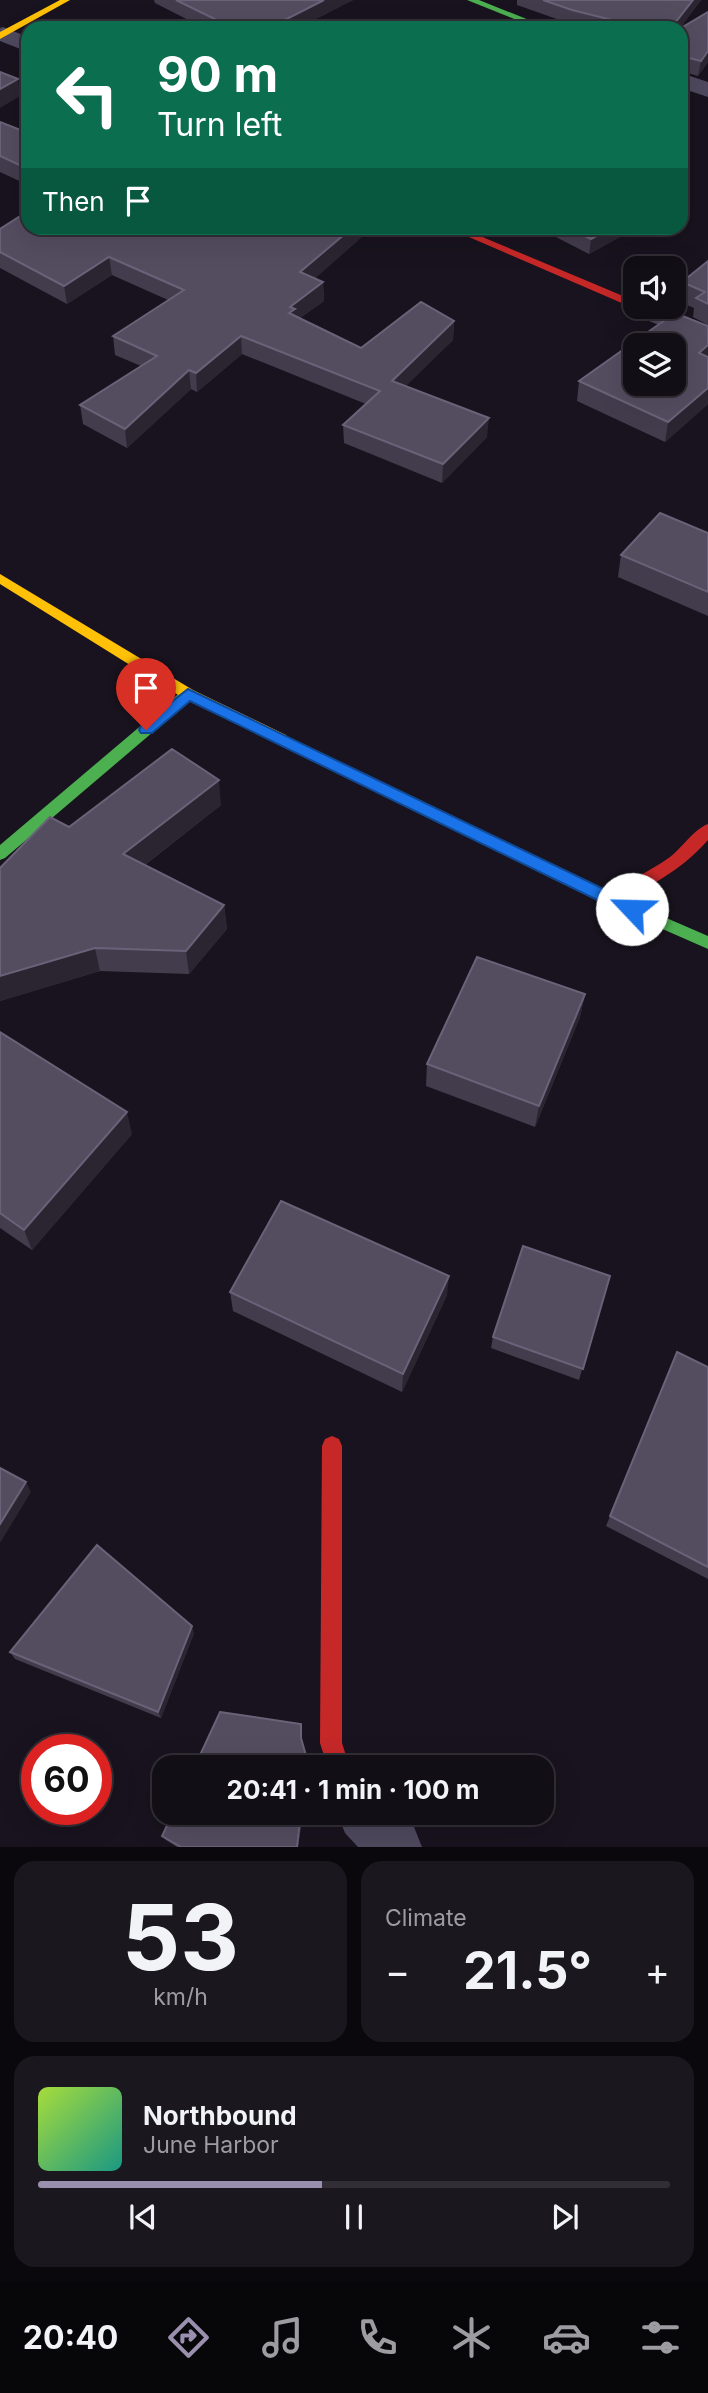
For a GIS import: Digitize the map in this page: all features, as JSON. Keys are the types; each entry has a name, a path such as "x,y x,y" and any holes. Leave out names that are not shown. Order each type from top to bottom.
{"street":[{"path":"27,21 66,0"},
{"path":"471,0 526,21"},
{"path":"1,35 21,24"},
{"path":"1,35 21,42"},
{"path":"688,83 708,90"},
{"path":"469,235 623,300"},
{"path":"666,319 708,337"},
{"path":"0,578 188,694 606,898 708,943"},
{"path":"0,855 188,694"},
{"path":"606,898 657,876 690,853 708,830"},
{"path":"332,1446 331,1743 335,1755"},
{"path":"375,1825 394,1847"}],"building":[{"path":"176,0 324,0 283,21 219,21"},
{"path":"543,0 693,0 676,21 616,21"},
{"path":"708,12 708,51 701,61 688,58 688,24"},
{"path":"0,72 18,79 0,89"},
{"path":"0,122 21,130 21,166 0,156"},
{"path":"21,216 21,235 344,235 300,272 323,282 290,307 295,309 289,313 361,348 421,302 454,321 392,381 489,418 443,464 343,425 380,391 241,336 196,373 189,370 125,429 80,405 157,356 113,336 184,290 109,257 64,286 0,252 0,229"},
{"path":"708,261 708,304 696,298 705,292 686,284 686,279"},
{"path":"686,317 708,326 708,345 699,353 708,357 708,388 668,422 579,381 623,350 623,396 686,396 686,333 647,333 667,319"},
{"path":"660,513 708,533 708,592 621,555"},
{"path":"172,749 219,780 123,854 224,905 186,951 95,948 0,976 0,868 50,817 69,827"},
{"path":"477,957 585,994 539,1106 427,1064"},
{"path":"0,1032 127,1112 24,1230 0,1213"},
{"path":"281,1201 449,1276 403,1374 230,1292"},
{"path":"523,1246 610,1276 583,1369 493,1337"},
{"path":"677,1352 708,1367 708,1567 610,1516"},
{"path":"0,1468 26,1482 0,1524"},
{"path":"97,1545 192,1626 158,1712 10,1652"},
{"path":"220,1712 301,1724 301,1738 306,1755 200,1755"},
{"path":"167,1825 300,1825 297,1847 181,1847 162,1836"}],"traffic: fast":[{"path":"471,0 526,21"},
{"path":"0,854 188,694"},
{"path":"281,739 606,898 708,943"}],"traffic: slow":[{"path":"28,21 66,0"},
{"path":"0,36 21,25"},
{"path":"0,578 188,694 281,739"}],"traffic: jam":[{"path":"470,235 623,300"},
{"path":"606,898 662,870 686,853 708,830"},
{"path":"332,1446 331,1743 335,1755"}],"route":[{"path":"146,730 188,694 632,909"}]}
